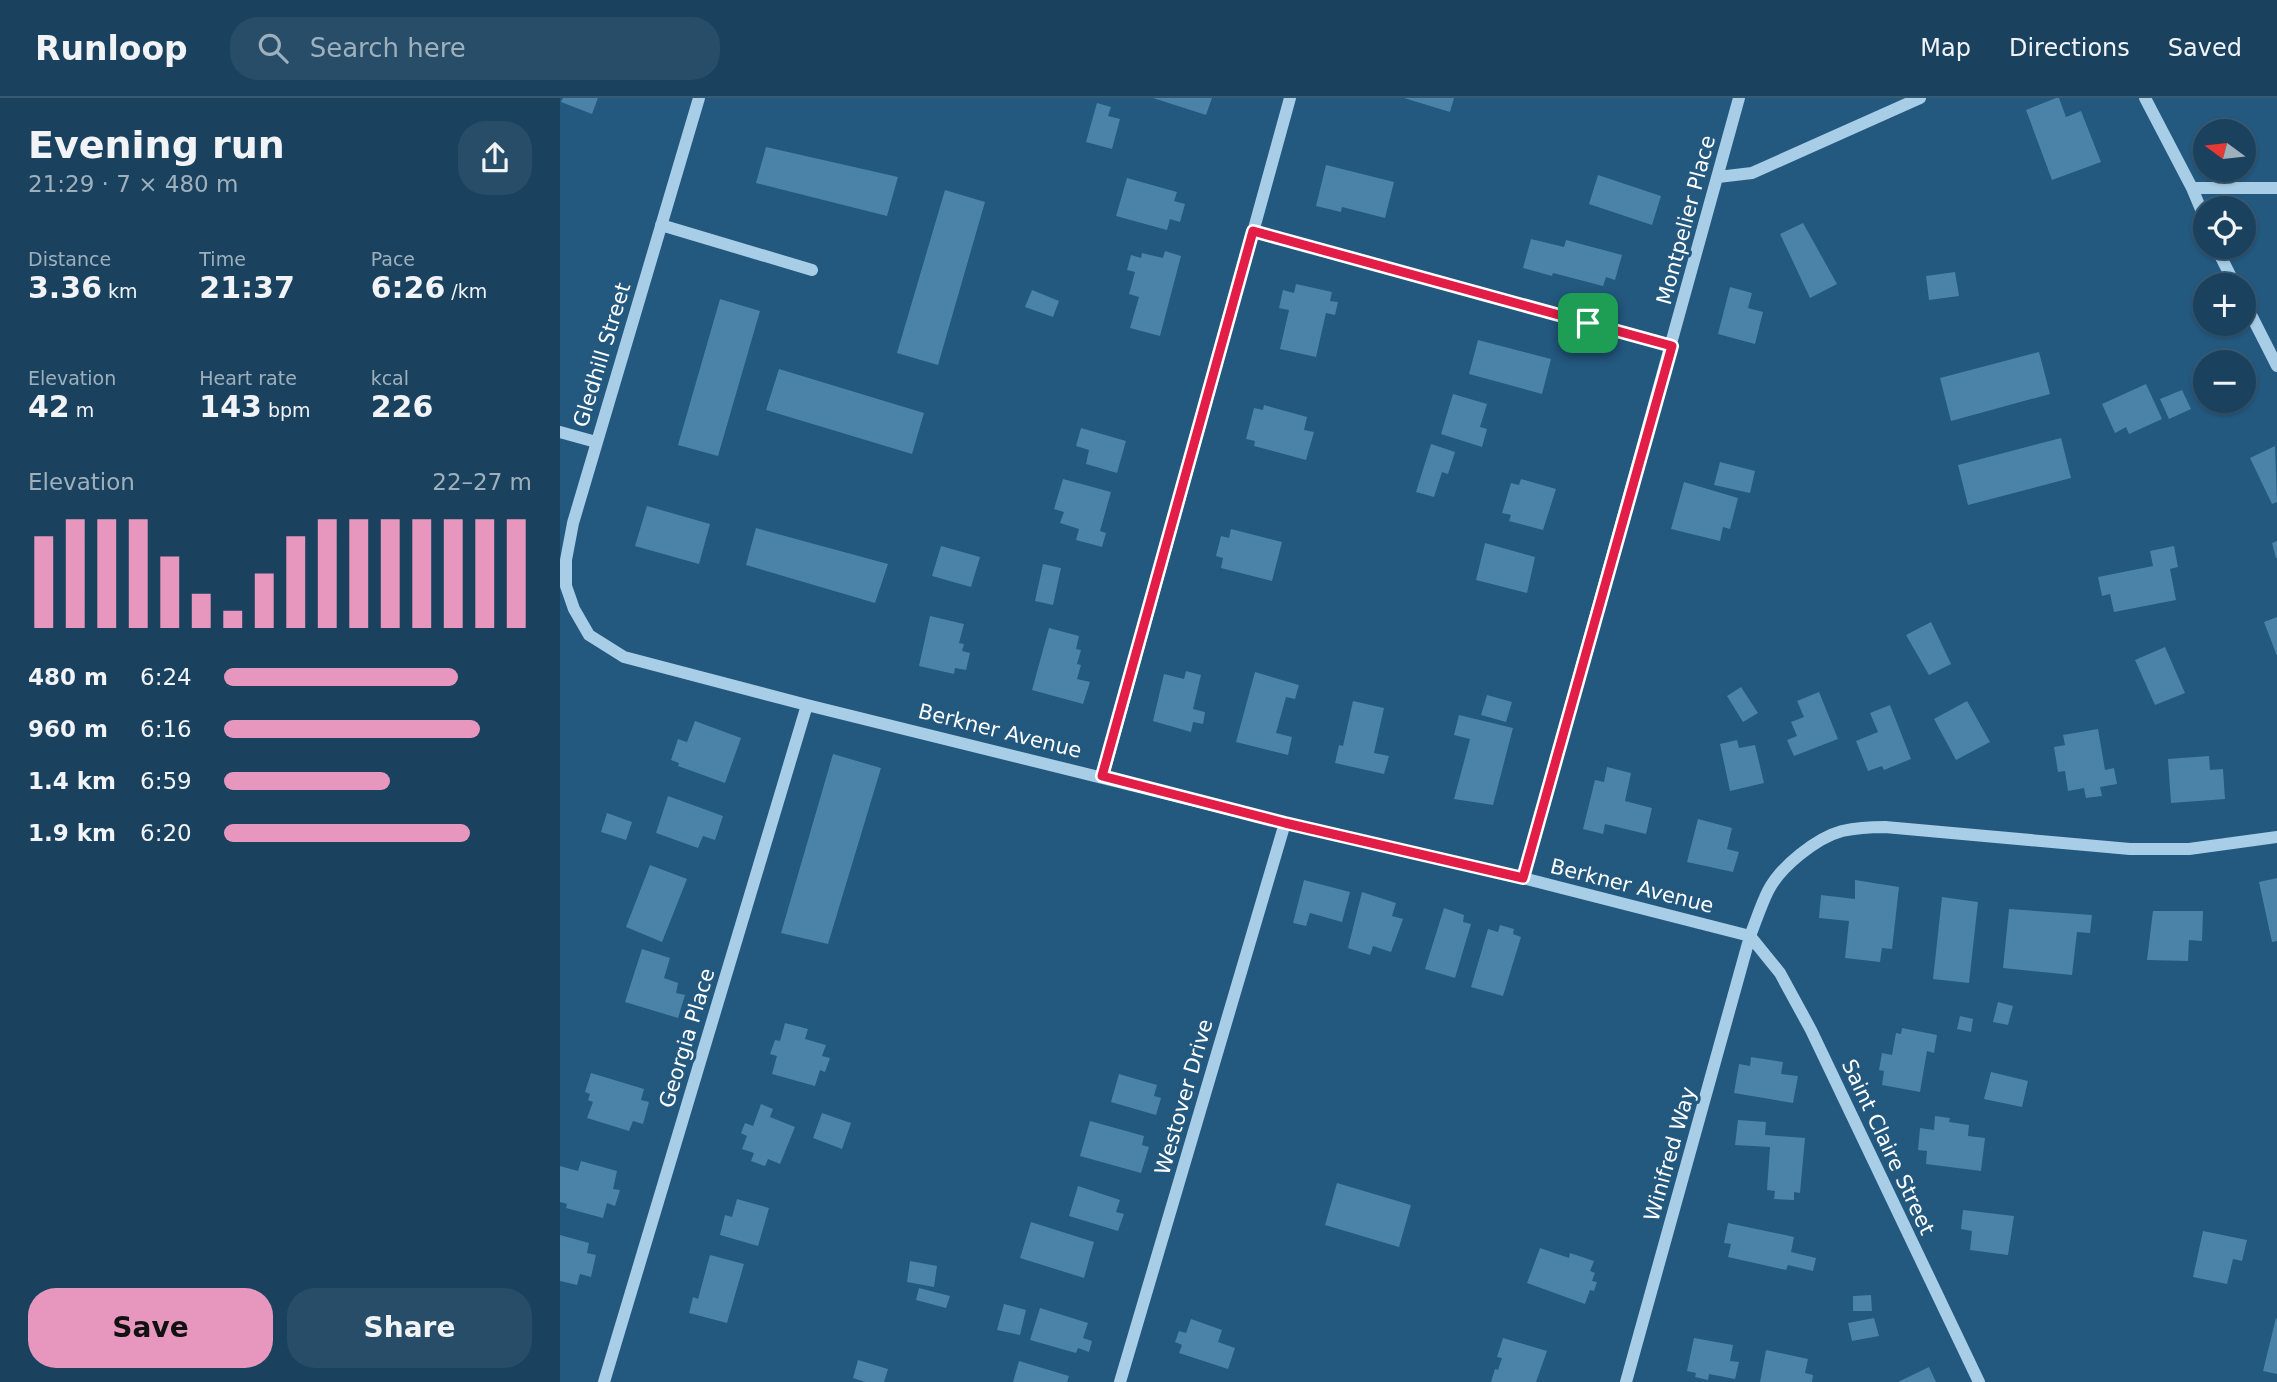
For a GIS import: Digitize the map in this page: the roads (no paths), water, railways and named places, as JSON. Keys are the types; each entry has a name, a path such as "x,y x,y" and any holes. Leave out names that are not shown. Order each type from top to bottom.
{"street":[{"name":"Gledhill Street","path":"614,650 589,635 574,609 566,586 566,561 573,523 596,442 699,98"},
{"path":"1102,776 1290,98"},
{"name":"Montpelier Place","path":"1523,878 1739,98"},
{"path":"1718,177 1752,173 1920,98"},
{"path":"2145,98 2195,196"},
{"path":"2192,188 2277,188"},
{"path":"661,225 812,270"},
{"path":"1253,231 1672,346"},
{"path":"2256,325 2277,366"},
{"path":"560,432 596,442"},
{"name":"Berkner Avenue","path":"614,650 624,657 807,705 1285,823 1523,878 1750,936"},
{"name":"Georgia Place","path":"604,1382 807,705"},
{"name":"Westover Drive","path":"1120,1382 1285,823"},
{"path":"1750,936 1768,891 1779,873 1805,850 1838,832 1858,828 1926,830 2130,849 2189,849 2277,837"},
{"name":"Winifred Way","path":"1626,1382 1750,936"},
{"name":"Saint Claire Street","path":"1750,936 1780,973 1811,1030 1979,1382"}]}
